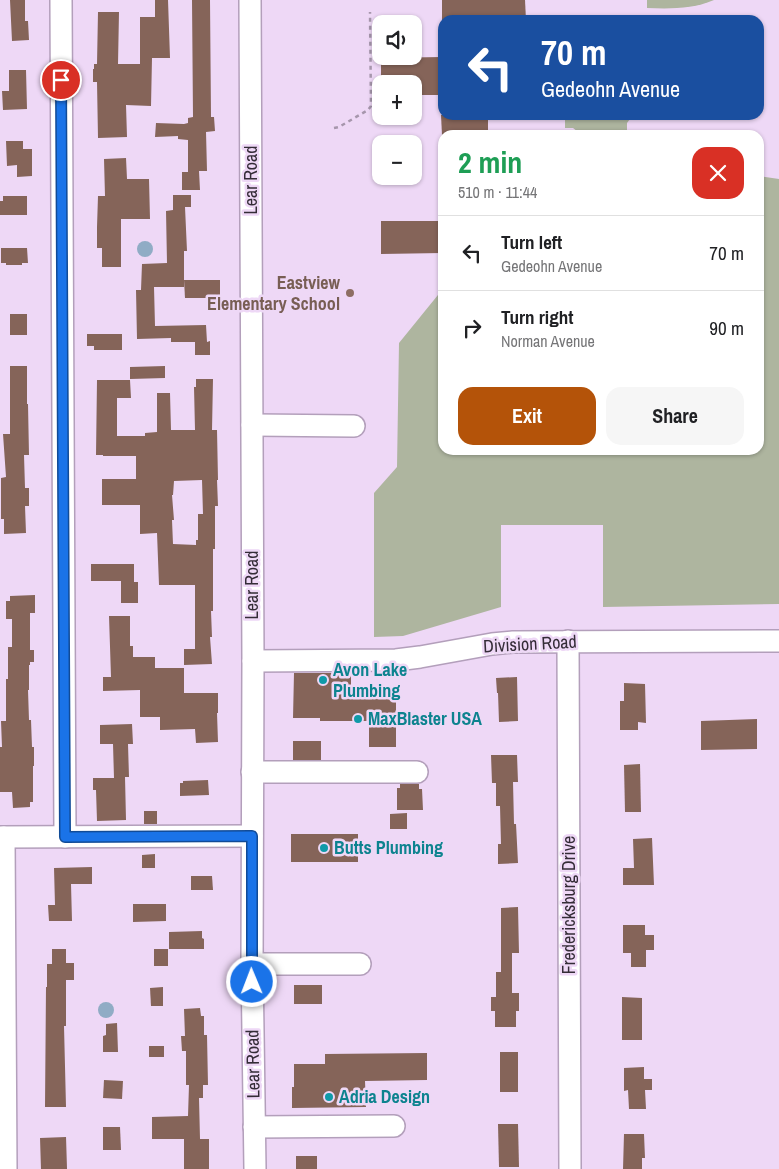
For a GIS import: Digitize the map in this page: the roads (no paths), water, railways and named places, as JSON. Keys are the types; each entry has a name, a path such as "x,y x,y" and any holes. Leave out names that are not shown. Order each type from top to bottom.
{"street":[{"path":"61,0 65,837"},
{"name":"Lear Road","path":"250,0 253,661 252,964 255,1169"},
{"path":"252,425 354,426"},
{"name":"Fredericksburg Drive","path":"568,641 570,1169"},
{"name":"Division Road","path":"253,661 396,660 513,642 779,641"},
{"path":"252,772 417,772"},
{"path":"6,1169 2,837 252,836"},
{"path":"252,964 360,964"},
{"path":"254,1127 394,1126"}],"water":[{"path":"145,241 151,243 153,249 151,255 145,257 139,255 137,249 139,243"},
{"path":"106,1002 112,1004 114,1010 112,1016 106,1018 100,1016 98,1010 100,1004"}],"place":[{"name":"Eastview Elementary School","path":"350,293"},
{"name":"Avon Lake Plumbing","path":"323,680"},
{"name":"MaxBlaster USA","path":"358,719"},
{"name":"Butts Plumbing","path":"324,848"},
{"name":"Adria Design","path":"329,1097"}]}
